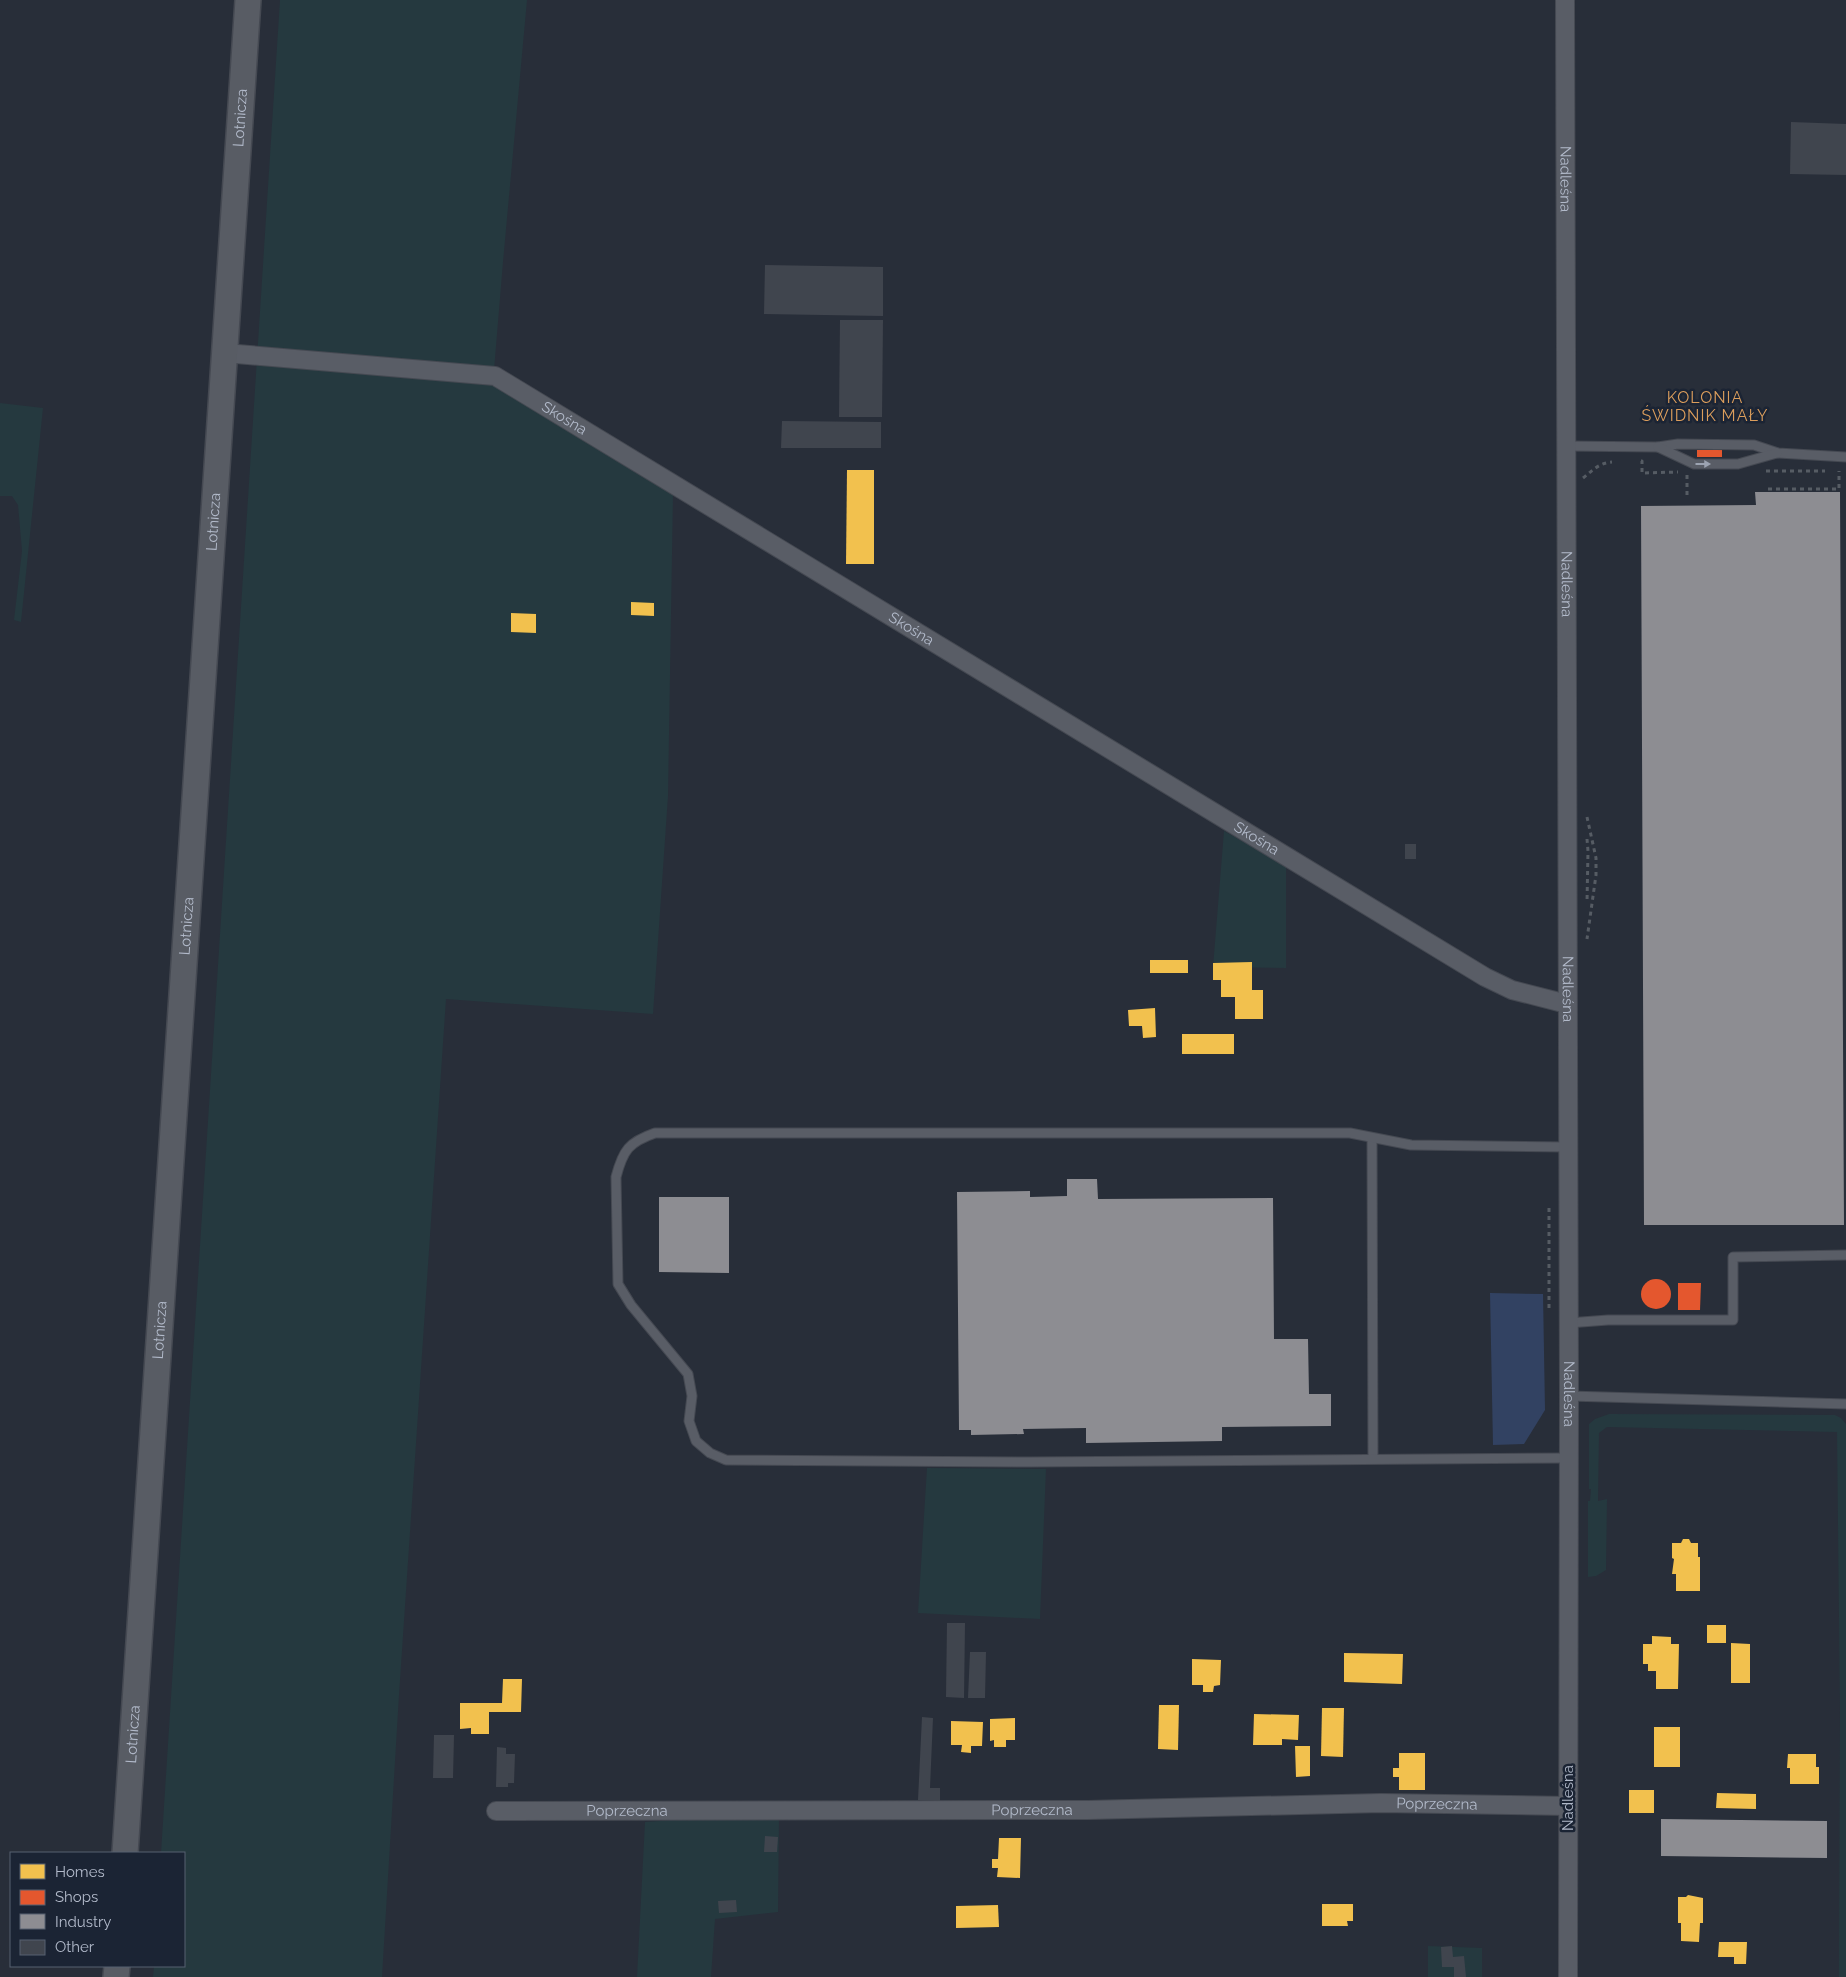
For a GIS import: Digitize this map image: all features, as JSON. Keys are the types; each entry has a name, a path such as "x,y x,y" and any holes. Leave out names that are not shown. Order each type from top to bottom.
{"main road":[{"name":"Lotnicza","path":"125,1852 248,0"}],"street":[{"name":"Nadleśna","path":"1564,0 1569,1396 1568,1977"},
{"name":"Skośna","path":"224,353 495,376 1486,976 1512,990 1567,1004"},
{"name":"Poprzeczna","path":"496,1811 1078,1810 1381,1803 1568,1806"}],"lane":[{"path":"1566,446 1754,445 1778,453 1846,457"},
{"path":"1658,447 1694,464 1738,464 1778,453"},
{"path":"1568,1147 1411,1145 1350,1134 655,1133 638,1139 627,1148 620,1161 616,1177 618,1284 631,1305 688,1374 692,1396 689,1421 696,1441 710,1453 726,1460 1030,1462 1568,1458"},
{"path":"1372,1138 1372,1458"},
{"path":"1568,1323 1608,1320 1733,1320 1733,1257 1846,1255"},
{"path":"1569,1396 1846,1404"}],"path":[{"path":"1768,489 1839,489 1839,471"},
{"path":"1687,472 1688,498"}],"shaded area":[{"path":"280,0 527,0 493,382 673,494 668,796 653,1014 446,999 382,1977 153,1977 154,1967 185,1967 185,1852 161,1852"},
{"path":"0,403 43,408 21,622 14,620 22,551 18,505 12,496 0,496"},
{"path":"1224,831 1286,865 1286,968 1213,967"},
{"path":"1609,1414 1835,1415 1846,1424 1846,1977 1839,1977 1840,1710 1837,1432 1607,1427 1599,1433 1598,1501 1607,1499 1606,1570 1596,1576 1588,1577 1588,1501 1590,1501 1591,1489 1589,1489 1589,1424 1595,1419"},
{"path":"927,1468 1046,1469 1040,1619 918,1613"},
{"path":"717,1817 779,1817 778,1912 715,1919 711,1977 637,1977 645,1822"},
{"path":"1428,1946 1482,1948 1482,1977 1428,1977"}],"water":[{"path":"1490,1293 1543,1294 1545,1410 1524,1444 1493,1445"}],"building: Homes":[{"path":"847,470 874,470 874,564 846,564"},
{"path":"631,602 654,603 654,616 631,615"},
{"path":"511,613 536,614 536,633 511,632"},
{"path":"1150,960 1188,960 1188,973 1150,973"},
{"path":"1252,962 1252,990 1263,990 1263,1019 1235,1019 1235,997 1221,997 1221,980 1213,980 1213,963"},
{"path":"1155,1008 1156,1037 1143,1038 1142,1026 1129,1026 1128,1010"},
{"path":"1182,1034 1234,1034 1234,1054 1182,1054"},
{"path":"1683,1539 1689,1539 1691,1543 1698,1543 1700,1591 1676,1591 1676,1574 1672,1574 1674,1559 1672,1558 1672,1543 1681,1543"},
{"path":"1707,1625 1726,1625 1726,1643 1707,1643"},
{"path":"1652,1636 1671,1637 1671,1644 1679,1644 1678,1689 1656,1689 1656,1671 1648,1671 1648,1664 1643,1664 1643,1644 1652,1644"},
{"path":"1731,1643 1750,1644 1750,1683 1731,1683"},
{"path":"1344,1653 1403,1654 1402,1684 1344,1682"},
{"path":"1192,1659 1221,1660 1220,1685 1214,1686 1213,1692 1203,1692 1203,1685 1192,1685"},
{"path":"503,1679 522,1679 521,1712 489,1712 489,1734 471,1734 471,1728 460,1729 460,1703 502,1703"},
{"path":"1159,1705 1179,1705 1178,1750 1158,1749"},
{"path":"1322,1708 1344,1708 1343,1757 1321,1756"},
{"path":"1254,1714 1299,1715 1298,1740 1282,1739 1282,1745 1253,1745"},
{"path":"1015,1718 1015,1740 1006,1740 1006,1747 994,1747 994,1740 990,1741 990,1719"},
{"path":"951,1721 983,1722 982,1746 971,1746 971,1753 961,1752 962,1745 951,1745"},
{"path":"1654,1727 1680,1727 1680,1767 1654,1767"},
{"path":"1295,1746 1310,1746 1310,1776 1296,1777"},
{"path":"1399,1753 1425,1753 1425,1790 1399,1790 1399,1777 1393,1777 1393,1768 1399,1768"},
{"path":"1788,1754 1816,1754 1816,1767 1819,1767 1819,1784 1790,1784 1790,1768 1787,1768"},
{"path":"1629,1790 1654,1790 1654,1813 1629,1813"},
{"path":"1717,1793 1756,1794 1756,1809 1716,1808"},
{"path":"999,1838 1021,1838 1020,1878 997,1877 998,1868 992,1868 992,1859 998,1859"},
{"path":"1688,1895 1703,1898 1703,1923 1700,1923 1699,1942 1681,1941 1681,1923 1678,1923 1678,1897 1686,1897"},
{"path":"1322,1904 1353,1904 1353,1921 1347,1921 1348,1926 1322,1926"},
{"path":"998,1905 999,1927 956,1928 956,1906"},
{"path":"1719,1942 1747,1942 1746,1964 1734,1964 1734,1957 1718,1957"}],"building: Shops":[{"path":"1697,450 1722,450 1722,457 1697,457"},
{"path":"1656,1279 1667,1283 1671,1294 1667,1305 1656,1309 1645,1305 1641,1294 1645,1283"},
{"path":"1678,1283 1701,1283 1700,1310 1678,1310"}],"building: Industry":[{"path":"1755,492 1840,492 1844,1225 1644,1225 1641,506 1756,505"},
{"path":"1067,1179 1097,1179 1098,1199 1273,1198 1274,1339 1308,1339 1309,1394 1331,1394 1331,1426 1222,1427 1222,1441 1086,1443 1086,1428 1023,1429 1024,1434 971,1435 971,1430 959,1430 957,1192 1030,1191 1030,1197 1067,1196"},
{"path":"659,1197 729,1197 729,1273 659,1272"},
{"path":"1661,1819 1827,1821 1827,1858 1661,1856"}],"building: Other":[{"path":"1791,122 1846,124 1846,175 1790,174"},
{"path":"765,265 883,267 883,316 764,314"},
{"path":"840,320 883,320 882,417 839,417"},
{"path":"782,421 881,422 881,448 781,448"},
{"path":"1405,844 1416,844 1416,859 1405,859"},
{"path":"947,1623 965,1623 964,1698 946,1697"},
{"path":"970,1652 986,1652 985,1698 968,1698"},
{"path":"922,1717 933,1718 930,1788 940,1788 940,1801 918,1800"},
{"path":"434,1735 454,1735 453,1778 433,1778"},
{"path":"497,1747 506,1748 506,1754 515,1754 514,1783 508,1783 508,1787 496,1787"},
{"path":"765,1836 778,1837 777,1852 764,1852"},
{"path":"736,1900 737,1912 719,1913 718,1901"},
{"path":"1452,1946 1453,1957 1464,1956 1466,1977 1454,1977 1454,1967 1442,1967 1441,1947"}],"district":[{"name":"KOLONIA ŚWIDNIK MAŁY","path":"1705,406"}]}
